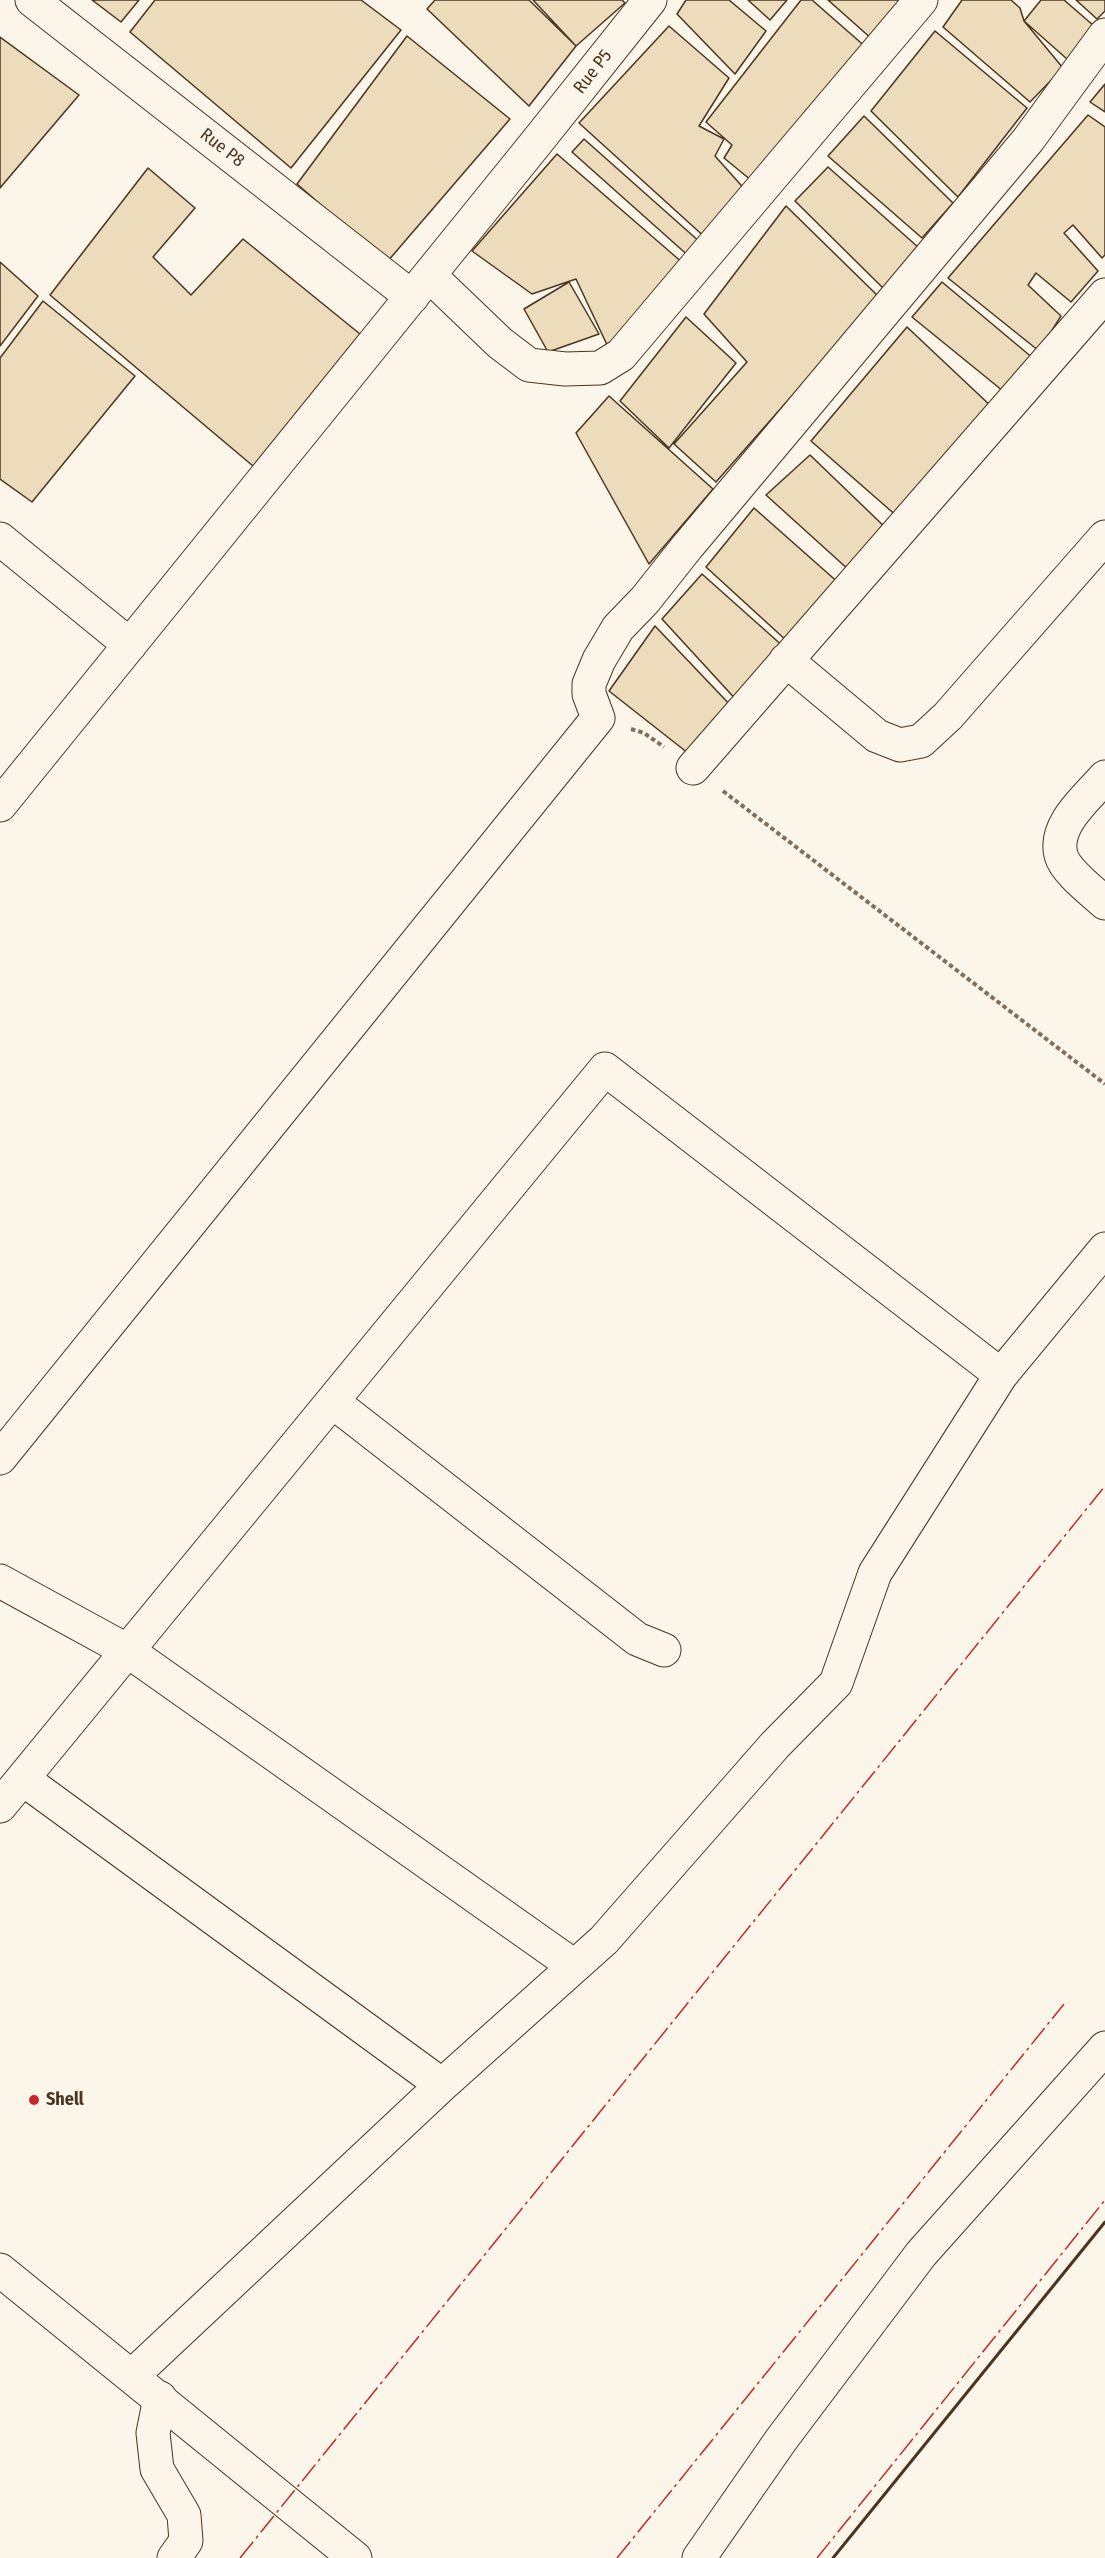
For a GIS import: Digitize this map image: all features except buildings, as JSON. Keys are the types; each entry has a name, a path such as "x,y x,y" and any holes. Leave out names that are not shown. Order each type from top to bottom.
{"street":[{"name":"Rue P8","path":"32,0 529,365 565,369 600,368 621,355 921,0"},
{"name":"Rue P5","path":"0,805 650,0"},
{"path":"0,1458 598,718 590,700 589,684 599,660 618,627 645,600 1028,140 1105,35"},
{"path":"693,768 1105,295"},
{"path":"786,660 877,736 900,745 921,741 948,716 1105,537"},
{"path":"0,539 130,645"},
{"path":"1105,777 1070,817 1060,837 1061,857 1075,876 1105,903"},
{"path":"0,1806 605,1070 1001,1375"},
{"path":"132,2376 442,2085 604,1940 775,1745 836,1683 875,1573 1001,1375 1105,1249"},
{"path":"333,1402 637,1639 664,1650"},
{"path":"0,1581 128,1651 574,1966"},
{"path":"23,1779 442,2085"},
{"path":"699,2558 781,2440 921,2253 1105,2048"},
{"path":"0,2270 355,2558"},
{"path":"160,2398 153,2433 158,2469 184,2515 186,2541 174,2558"}],"path":[{"path":"598,718 644,733 693,768 1105,1084"}],"wall":[{"path":"833,2558 1105,2222"}],"power":[{"path":"240,2558 1105,1486"},
{"path":"617,2558 1064,2004"},
{"path":"817,2558 1105,2200"}],"place":[{"name":"Shell","path":"34,2100"}]}
